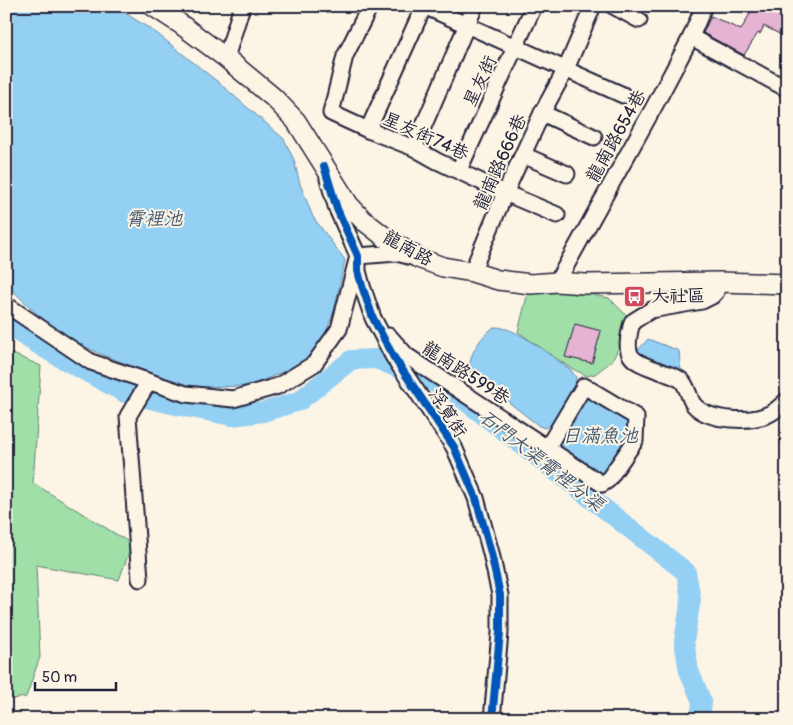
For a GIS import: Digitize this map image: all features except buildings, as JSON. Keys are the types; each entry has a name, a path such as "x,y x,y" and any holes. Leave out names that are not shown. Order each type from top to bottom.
{"main road":[{"name":"龍南路","path":"154,6 226,58 274,98 296,121 349,205 363,220 386,238 418,258 443,267 472,272 498,280 531,284 557,282 585,284 718,282 787,284"}],"street":[{"path":"226,58 242,6"},
{"name":"星友街74巷","path":"370,6 345,56 331,113 414,148 437,161 557,216"},
{"path":"368,130 424,6 623,95"},
{"path":"414,148 475,6"},
{"name":"星友街","path":"459,170 534,6"},
{"name":"龍南路666巷","path":"472,272 505,193 542,113 566,69 593,6"},
{"path":"613,6 640,20"},
{"name":"龍南路654巷","path":"557,282 655,105 691,37 704,6"},
{"path":"691,37 787,89"},
{"path":"542,113 594,137"},
{"path":"523,155 567,174"},
{"name":"浮筧街","path":"324,166 337,209 358,256 358,271 373,318 392,356 454,447 476,498 500,595 500,633 492,719"},
{"path":"11,308 91,362 148,386 186,394 233,399 278,386 314,364 339,329 358,256 397,254 418,258"},
{"path":"718,282 716,292 702,301 651,310 632,322 627,346 629,354 640,364 671,375 683,382 694,405 702,412 731,420 746,419 771,413 787,401"},
{"name":"龍南路599巷","path":"373,318 406,356 602,484 608,480 635,441 636,417 584,386 547,448"},
{"path":"140,579 128,416 148,386"}],"green space":[{"path":"558,288 609,298 632,321 612,361 595,374 587,376 569,367 518,332 528,292"},
{"path":"6,351 41,366 33,483 132,544 119,580 36,565 40,657 26,697 6,700"}],"water":[{"name":"霄裡池","path":"6,6 114,6 155,32 218,82 284,139 294,160 300,184 313,217 345,260 334,311 321,345 305,362 250,386 196,387 168,380 98,353 65,336 37,314 6,284"},
{"path":"494,327 513,331 534,343 571,370 576,377 570,399 562,413 545,428 539,426 470,372 471,359 476,347"},
{"path":"648,339 679,351 681,372 659,369 636,352"},
{"name":"日滿魚池","path":"590,396 629,420 632,438 603,476 559,448 571,420"}],"waterway":[{"name":"石門大渠霄裡分渠","path":"6,325 125,393 232,416 263,412 299,401 351,360 376,359 450,389 686,572 691,599 684,641 689,671 702,702 700,719"}],"cycle path":[{"path":"324,166 337,209 358,256 358,271 373,318 393,356 454,447 476,498 500,595 500,633 492,719"}],"place":[{"name":"大社區","path":"635,296"}]}
